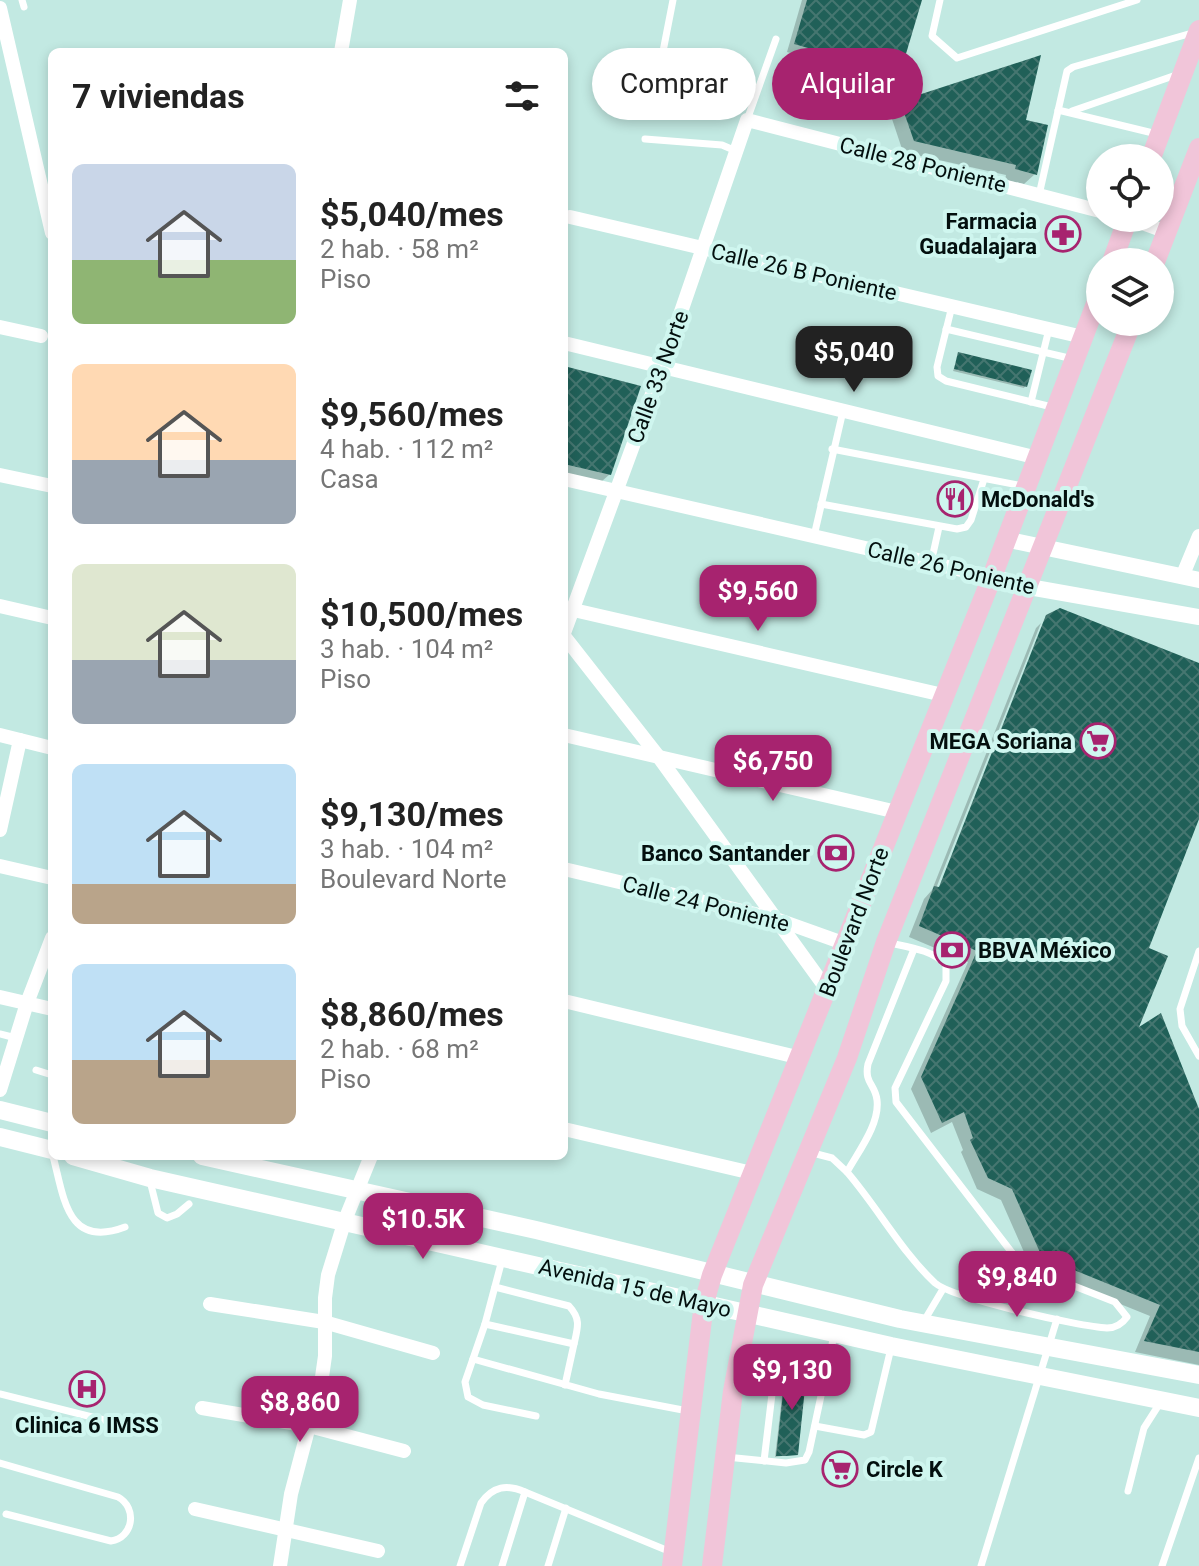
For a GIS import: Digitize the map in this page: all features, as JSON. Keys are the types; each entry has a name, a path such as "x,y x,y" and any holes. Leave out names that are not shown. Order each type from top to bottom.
{"main road":[{"path":"1156,144 1199,30"},
{"path":"1174,214 1199,148"},
{"path":"1161,248 1167,232"},
{"name":"Boulevard Norte","path":"673,1560 704,1303 712,1275 992,577 1086,329"},
{"name":"Boulevard Norte","path":"712,1566 724,1456 745,1313 753,1285 847,1058 886,942 1127,336"},
{"path":"0,1110 48,1122"},
{"path":"0,1137 48,1151"},
{"name":"Avenida 15 de Mayo","path":"87,1160 150,1178 891,1346 1199,1408"},
{"name":"Avenida 15 de Mayo","path":"220,1160 536,1230 753,1285 922,1323 1199,1375"}],"street":[{"path":"342,48 350,0"},
{"path":"0,8 48,216"},
{"name":"Calle 33 Norte","path":"568,609 617,491 747,120"},
{"name":"Calle 28 Poniente","path":"747,120 1086,207"},
{"name":"Calle 26 B Poniente","path":"570,217 1083,337"},
{"path":"0,327 41,336"},
{"path":"568,344 1038,458"},
{"path":"0,475 48,485"},
{"name":"Calle 26 Poniente","path":"568,480 1029,587 1199,617"},
{"path":"1191,579 1199,536"},
{"name":"Calle 26 Poniente","path":"1005,539 1191,579"},
{"path":"0,606 48,617"},
{"path":"568,609 943,695"},
{"path":"568,640 658,756 828,991"},
{"path":"0,735 48,747"},
{"path":"568,736 897,812"},
{"path":"0,830 20,740"},
{"path":"0,866 48,877"},
{"name":"Calle 24 Poniente","path":"568,870 776,919 846,944"},
{"path":"0,1090 48,948"},
{"path":"0,997 48,1008"},
{"path":"568,1002 801,1058"},
{"path":"568,1130 752,1173"},
{"path":"280,1566 291,1494 323,1366 328,1275 345,1220 370,1160"},
{"path":"210,1304 324,1322 433,1353"},
{"path":"202,1408 309,1426 404,1451"},
{"path":"195,1509 378,1551"}],"lane":[{"path":"664,48 673,0"},
{"path":"940,0 932,36 935,42 957,58 1137,0"},
{"path":"1039,195 1064,78 1073,67 1199,30"},
{"path":"756,95 776,39"},
{"path":"1072,111 1183,72"},
{"path":"1058,110 1160,135"},
{"path":"645,139 722,145 736,151"},
{"path":"952,306 937,367 938,376 946,381 1056,408"},
{"path":"946,329 1075,360"},
{"path":"1031,402 1049,329"},
{"path":"814,536 843,411"},
{"path":"832,449 1026,487"},
{"path":"821,504 939,527 966,527 984,479"},
{"path":"931,563 939,527"},
{"path":"807,1152 832,1158 847,1172 911,1257 943,1289 967,1298 1057,1319 1109,1328 1125,1321 1127,1317 1115,1302 1046,1275 1013,1254 896,1102 895,1088 946,981 947,972 942,959 886,942"},
{"path":"847,1172 871,1129 877,1103 867,1079 868,1064 914,949"},
{"path":"1199,951 1180,1009 1182,1026 1199,1056"},
{"path":"1189,980 1199,984"},
{"path":"0,1034 16,1038"},
{"path":"36,1070 48,1074"},
{"path":"877,1103 896,1102"},
{"path":"54,1160 70,1218 86,1230 110,1233 125,1227"},
{"path":"150,1178 158,1213 167,1218 189,1204"},
{"path":"967,1298 1013,1254"},
{"path":"502,1259 485,1324 465,1382 468,1397 483,1405 536,1416"},
{"path":"495,1287 569,1306 578,1315 579,1325 565,1385"},
{"path":"922,1323 943,1289"},
{"path":"981,1566 1057,1319"},
{"path":"485,1324 574,1344"},
{"path":"724,1456 786,1463 805,1460 834,1333"},
{"path":"815,1426 864,1435 871,1432 891,1346"},
{"path":"764,1461 775,1369 780,1357 790,1354 828,1362"},
{"path":"473,1359 565,1385 690,1412"},
{"path":"0,1394 108,1421"},
{"path":"1128,1491 1144,1428 1162,1399"},
{"path":"1162,1566 1199,1458"},
{"path":"0,1463 118,1497 130,1506 132,1513 126,1535 111,1541 6,1514"},
{"path":"460,1566 481,1503 488,1494 505,1486 566,1508 673,1560"},
{"path":"502,1566 525,1492"},
{"path":"548,1566 566,1508"}],"building":[{"path":"807,0 922,0 908,48 808,48 794,44"},
{"path":"1041,55 1026,120 1048,125 1037,175 1015,169 1016,165 914,141 907,120 923,120 923,93"},
{"path":"958,352 1032,370 1027,387 954,369"},
{"path":"568,367 641,386 611,475 568,465"},
{"path":"1060,608 1199,663 1199,819 1149,948 1168,956 1139,1027 1161,1013 1199,1109 1199,1352 1144,1341 1160,1305 1042,1257 1012,1189 988,1178 970,1140 973,1138 964,1112 942,1123 921,1077 977,951 919,926 934,886 939,887 1046,615"},
{"path":"786,1367 807,1369 798,1455 776,1456"}],"place":[{"name":"Farmacia Guadalajara","path":"1063,234"},
{"name":"McDonald's","path":"955,499"},
{"name":"MEGA Soriana","path":"1098,741"},
{"name":"Banco Santander","path":"836,853"},
{"name":"BBVA México","path":"952,950"},
{"name":"Clinica 6 IMSS","path":"87,1389"},
{"name":"Circle K","path":"840,1469"}]}
